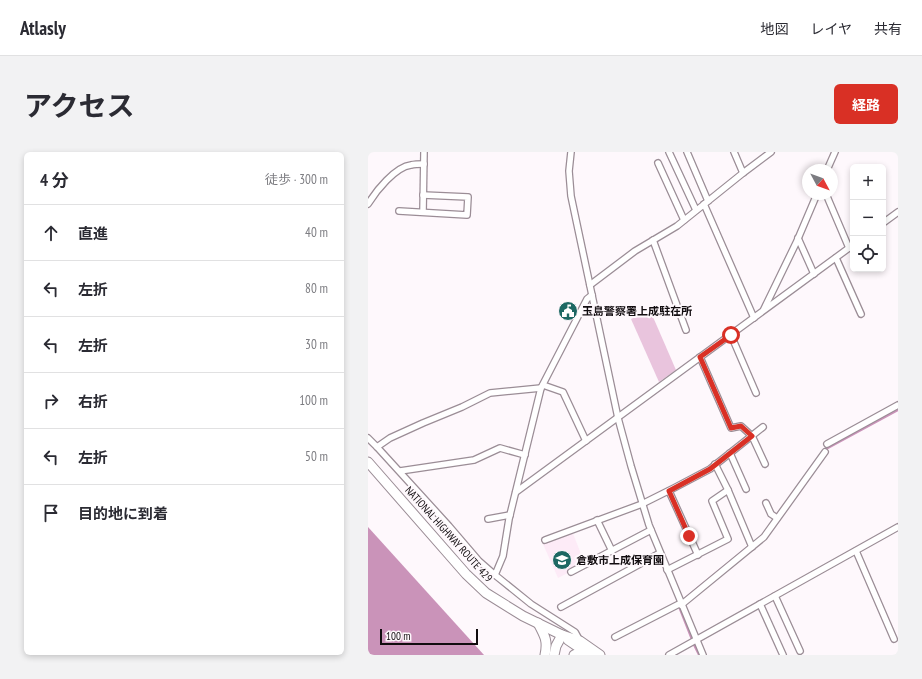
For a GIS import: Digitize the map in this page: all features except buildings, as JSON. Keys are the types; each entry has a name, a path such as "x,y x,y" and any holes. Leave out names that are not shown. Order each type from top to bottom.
{"main road":[{"name":"NATIONAL HIGHWAY ROUTE 429","path":"368,462 466,574 486,593 538,623 562,635 580,641 600,655"},
{"path":"538,623 546,639 547,645 545,655"},
{"name":"NATIONAL HIGHWAY ROUTE 429","path":"562,635 590,655"},
{"path":"554,655 556,646 562,635"},
{"path":"574,655 582,655"}],"street":[{"path":"423,212 424,152"},
{"path":"571,152 569,171 571,196 618,418 642,504 651,530 703,655"},
{"path":"669,152 696,210"},
{"path":"687,152 706,203 754,318"},
{"path":"734,152 743,172"},
{"path":"590,285 636,251 684,220 743,172 771,152"},
{"path":"830,164 835,152"},
{"path":"658,163 684,220"},
{"path":"368,204 374,193 392,174 410,164 424,164"},
{"path":"399,211 468,215 468,196 423,194"},
{"path":"763,311 814,200"},
{"path":"829,200 850,245"},
{"path":"886,221 898,212"},
{"path":"798,238 814,274"},
{"path":"653,240 686,330"},
{"path":"516,492 850,248"},
{"path":"836,258 861,314"},
{"path":"495,575 503,556 510,515 542,386 587,299 592,295"},
{"path":"731,335 756,393"},
{"path":"700,357 731,428 741,426 752,436 765,464"},
{"path":"377,447 390,438 462,407 490,393 542,386 563,392 586,440"},
{"path":"827,444 898,405"},
{"path":"545,540 642,504 669,491 710,469 763,428"},
{"path":"368,438 400,471 479,561 531,604 575,632 580,641"},
{"path":"400,471 474,460 500,448 525,455"},
{"path":"615,637 681,604 751,545 764,537 775,517 826,452"},
{"path":"730,453 746,489"},
{"path":"716,464 751,545"},
{"path":"667,570 728,539 712,501 728,490"},
{"path":"669,491 698,555"},
{"path":"766,503 771,514 775,517"},
{"path":"488,519 510,515"},
{"path":"597,520 612,551"},
{"path":"669,655 898,527"},
{"path":"571,572 651,530"},
{"path":"856,551 894,639"},
{"path":"561,607 660,553"},
{"path":"774,596 800,651"},
{"path":"760,604 783,655"}],"shaded area":[{"path":"650,310 676,370 659,382 631,319"},
{"path":"368,527 484,655 368,655"},
{"path":"572,531 585,564 558,578 543,544"}],"waterway":[{"path":"824,451 898,410"},
{"path":"684,599 750,545"},
{"path":"679,607 692,640"},
{"path":"694,645 699,655"}],"place":[{"name":"玉島警察署上成駐在所","path":"568,311"},
{"name":"倉敷市上成保育園","path":"562,560"}],"route":[{"path":"689,536 669,491 710,469 752,436 741,426 731,428 700,357 731,335"}]}
